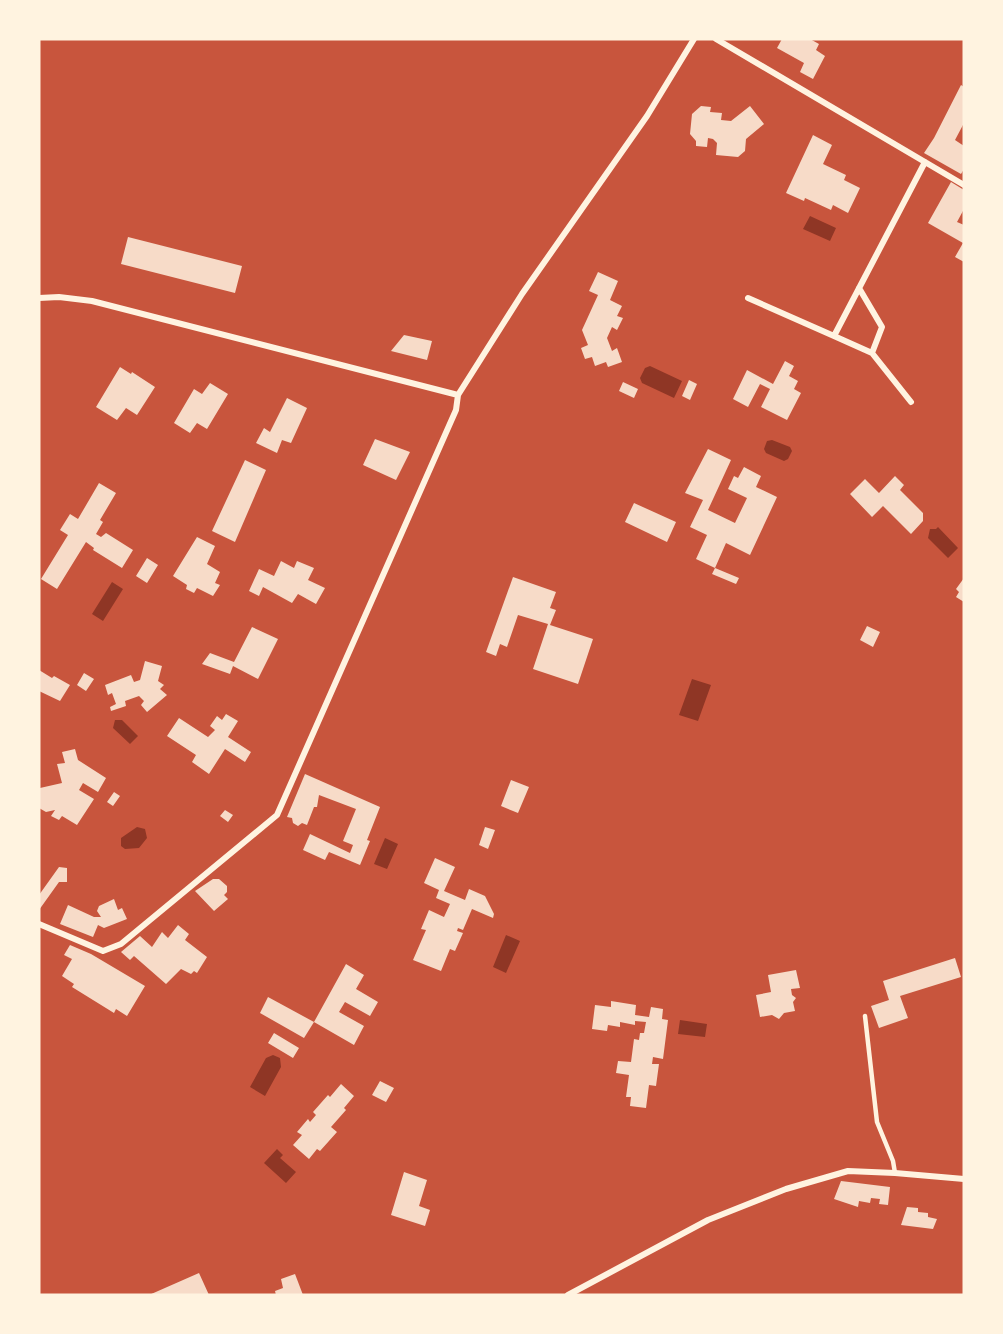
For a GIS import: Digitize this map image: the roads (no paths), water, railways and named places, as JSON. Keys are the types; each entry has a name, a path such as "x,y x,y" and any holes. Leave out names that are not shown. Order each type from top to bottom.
{"street":[{"path":"39,924 103,951 121,944 277,815 456,410 458,395 522,294 647,116 694,39"},
{"path":"716,39 964,185"},
{"path":"834,336 925,162"},
{"path":"859,288 882,327 872,353"},
{"path":"39,298 59,297 92,301 458,395"},
{"path":"748,298 872,353 910,402"},
{"path":"568,1295 708,1220 786,1189 848,1171 964,1179"}],"lane":[{"path":"865,1016 877,1122 893,1161 895,1173"}]}
